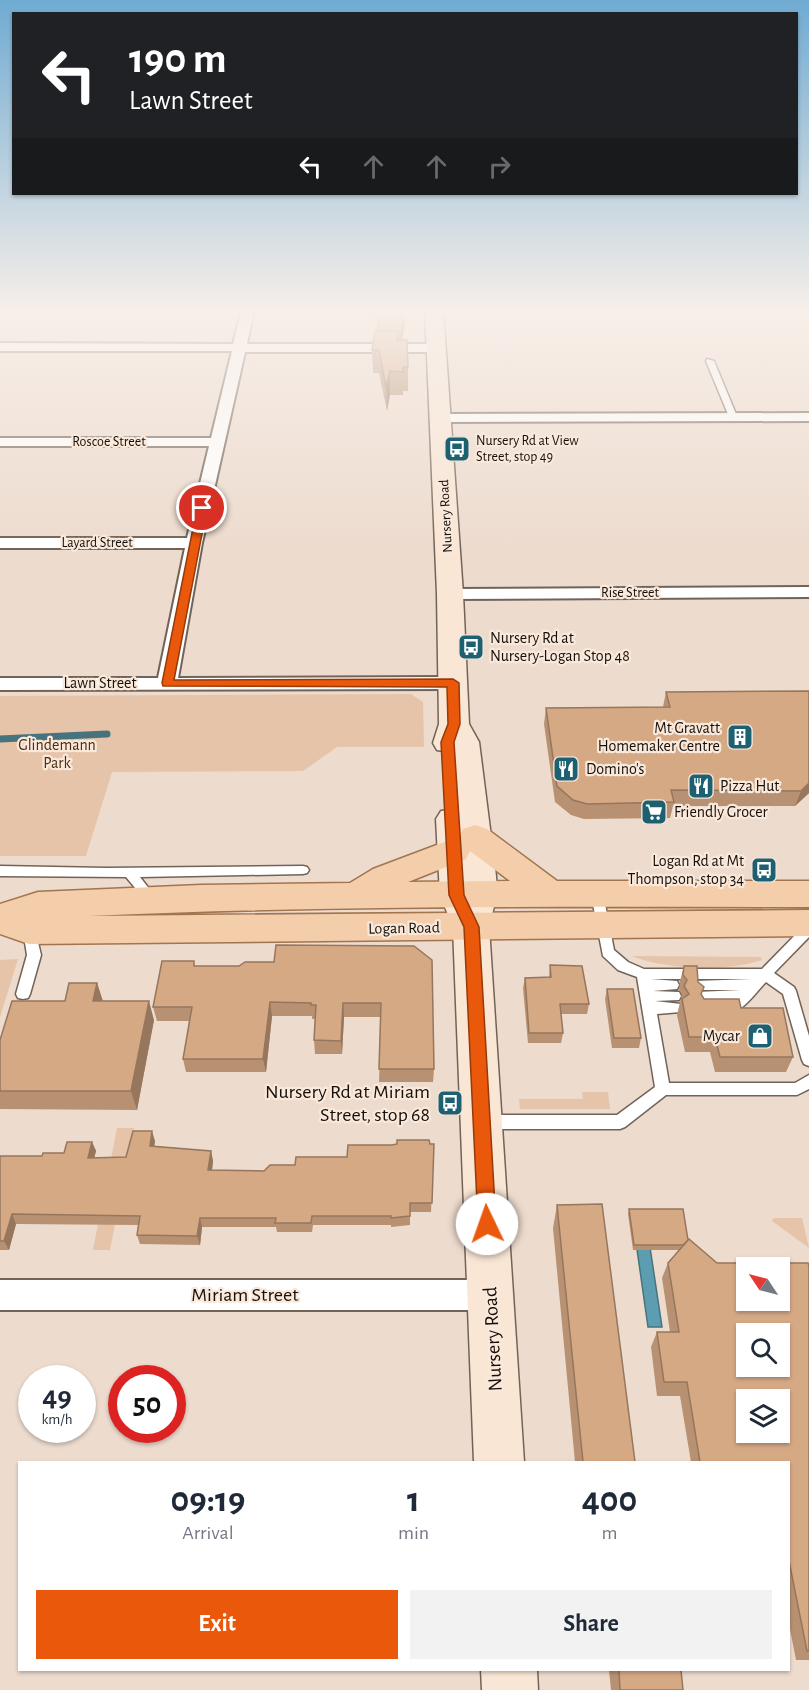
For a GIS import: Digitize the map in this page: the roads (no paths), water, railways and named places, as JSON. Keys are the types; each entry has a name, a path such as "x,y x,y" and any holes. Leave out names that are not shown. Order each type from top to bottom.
{"main road":[{"name":"Nursery Road","path":"439,388 453,683 454,724 448,742 464,844 470,905 499,1461"},
{"path":"355,895 380,879 431,863 464,844 550,894"},
{"name":"Logan Road","path":"10,923 470,905 550,894 600,910 809,894"},
{"name":"Logan Road","path":"10,923 38,905 355,895 470,905 600,910 809,923"},
{"path":"509,1671 510,1690"}],"street":[{"path":"168,683 194,543 230,388"},
{"path":"441,418 809,417"},
{"name":"Roscoe Street","path":"0,442 217,442"},
{"name":"Layard Street","path":"0,543 194,543"},
{"name":"Rise Street","path":"450,594 809,592"},
{"name":"Lawn Street","path":"0,684 453,683"},
{"name":"Miriam Street","path":"0,1295 491,1295"}],"lane":[{"path":"721,388 734,419"},
{"path":"0,871 303,870"},
{"path":"129,872 153,901"},
{"path":"600,910 608,952 646,991 663,1089"},
{"path":"10,923 34,955 23,994"},
{"path":"754,985 702,996 732,1008 809,929"},
{"path":"646,991 765,974 789,991 809,1060"},
{"path":"646,991 674,996 646,991"},
{"path":"482,1122 620,1122 663,1089 797,1089 809,1081"}],"water":[{"path":"632,1214 645,1214 662,1327 648,1327"}],"waterway":[{"path":"0,739 107,734"}],"place":[{"name":"Nursery Rd at View Street, stop 49","path":"457,449"},
{"name":"Nursery Rd at Nursery-Logan Stop 48","path":"471,647"},
{"name":"Mt Gravatt Homemaker Centre","path":"740,737"},
{"name":"Domino's","path":"566,769"},
{"name":"Pizza Hut","path":"701,786"},
{"name":"Friendly Grocer","path":"654,812"},
{"name":"Logan Rd at Mt Thompson, stop 34","path":"764,870"},
{"name":"Mycar","path":"760,1036"},
{"name":"Nursery Rd at Miriam Street, stop 68","path":"450,1103"}],"park label":[{"name":"Glindemann Park","path":"57,754"}]}
